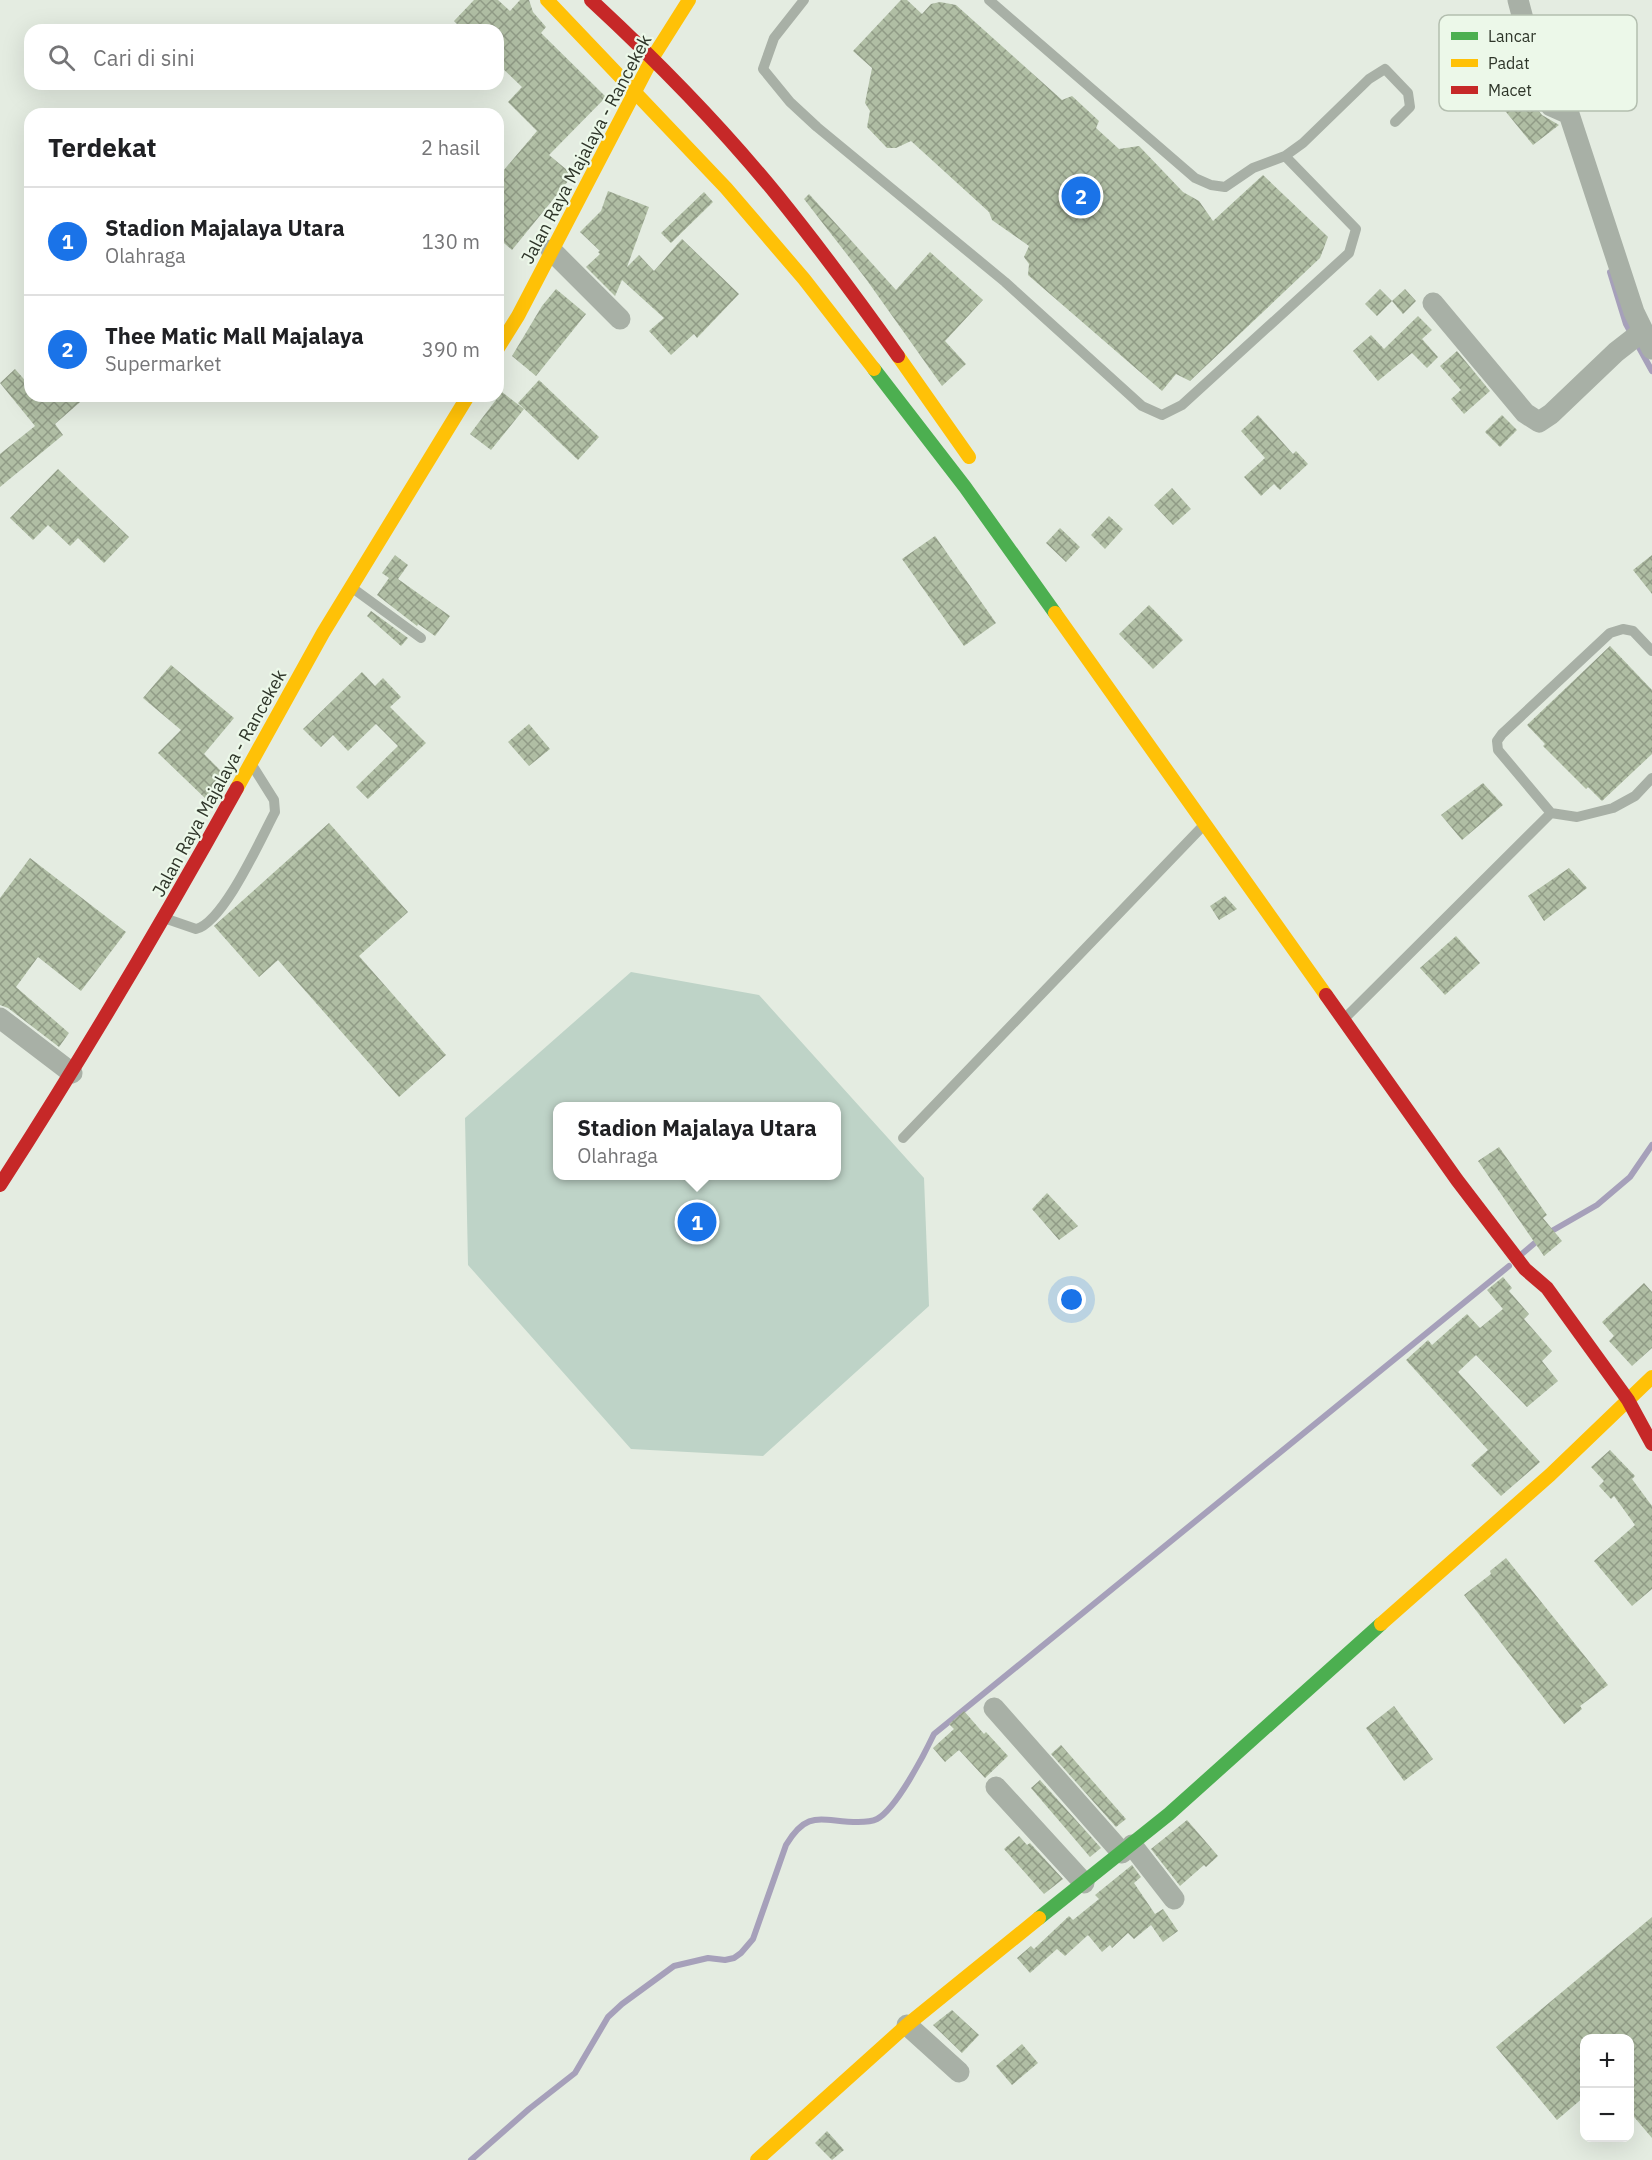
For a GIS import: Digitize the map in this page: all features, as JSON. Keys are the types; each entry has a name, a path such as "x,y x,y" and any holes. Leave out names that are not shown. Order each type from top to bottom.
{"main road":[{"path":"547,0 726,188 804,279 870,364 965,487 1508,1249 1525,1269 1547,1288"},
{"path":"591,0 653,57 775,194 853,293 977,469"},
{"name":"Jalan Raya Majalaya - Rancekek","path":"504,338 518,316 653,57 689,0"},
{"name":"Jalan Raya Majalaya - Rancekek","path":"0,1185 72,1073 165,918 250,762 351,587 464,402"},
{"path":"1532,1256 1547,1288 1628,1400 1652,1444"},
{"path":"757,2160 907,2025 1127,1849 1187,1798 1550,1475 1652,1377"}],"street":[{"path":"1518,0 1522,15"},
{"path":"1432,303 1525,413 1539,422 1551,414 1616,352 1644,339 1569,114 1562,111"},
{"path":"551,250 620,319"},
{"path":"0,1018 72,1073"},
{"path":"994,1708 1174,1899"},
{"path":"996,1787 1084,1883"},
{"path":"907,2025 959,2073"}],"lane":[{"path":"804,0 774,38 764,69 790,102 1005,282 1142,406 1162,415 1182,405 1349,254 1356,229 1285,156"},
{"path":"989,0 1195,178 1211,185 1225,187 1253,168 1285,156 1303,143 1369,79 1385,69 1408,93 1410,107 1395,122"},
{"path":"351,587 421,638"},
{"path":"1652,651 1633,631 1623,629 1610,633 1497,741 1497,750 1551,813 1577,817 1613,808 1635,796 1652,778"},
{"path":"165,918 196,929 201,928 215,916 234,889 275,812 274,800 250,762"},
{"path":"1343,1020 1551,813"},
{"path":"903,1138 1205,824"}],"green space":[{"path":"631,972 759,995 924,1178 929,1306 763,1456 631,1449 468,1265 465,1118"}],"building":[{"path":"474,0 498,0 510,11 520,0 529,0 533,12 546,27 541,33 606,97 549,155 573,175 512,250 504,243 504,170 537,131 508,102 522,87 504,70 504,24 457,24 454,21"},
{"path":"901,0 907,0 922,14 931,4 940,2 956,5 1062,100 1072,96 1099,121 1096,128 1119,149 1139,146 1183,192 1199,201 1213,221 1263,175 1328,237 1320,258 1190,381 1176,374 1162,391 1028,275 1029,264 1024,257 1029,246 992,220 989,212 911,141 896,148 887,148 867,127 870,111 865,103 872,68 853,51"},
{"path":"1505,111 1539,111 1559,125 1533,145"},
{"path":"608,191 649,207 627,267 639,255 654,271 682,239 739,294 697,338 694,334 671,355 649,331 664,318 622,280 615,296 586,267 600,254 598,252 600,251 580,232 601,211"},
{"path":"704,192 713,202 671,243 661,233"},
{"path":"809,194 896,290 930,252 983,300 945,341 966,364 942,386 866,279 804,199"},
{"path":"556,289 586,314 536,376 512,356 542,306"},
{"path":"1380,289 1392,301 1377,316 1365,304"},
{"path":"1405,289 1416,301 1403,314 1392,301"},
{"path":"1418,316 1432,330 1422,339 1438,357 1427,368 1412,353 1378,381 1353,351 1371,335 1384,349"},
{"path":"1457,351 1490,391 1464,414 1451,399 1461,390 1440,366"},
{"path":"15,369 24,379 24,402 80,402 55,424 63,435 0,487 0,454 35,426 0,383"},
{"path":"539,380 599,437 578,460 518,403"},
{"path":"504,394 524,409 491,450 470,434 494,402 504,402"},
{"path":"1258,415 1293,454 1296,451 1308,464 1280,490 1274,484 1261,496 1244,477 1265,458 1241,431"},
{"path":"1502,415 1517,430 1500,447 1485,432"},
{"path":"58,469 129,537 104,563 78,538 70,546 48,525 33,540 10,518"},
{"path":"1172,488 1191,509 1173,525 1154,505"},
{"path":"1109,516 1123,529 1105,549 1091,535"},
{"path":"1060,528 1080,547 1066,562 1046,543"},
{"path":"935,536 996,623 964,646 902,559"},
{"path":"395,555 408,565 398,579 450,616 435,636 418,624 417,626 377,595 389,578 382,573"},
{"path":"1652,555 1652,594 1633,570"},
{"path":"1149,605 1183,640 1153,669 1119,634"},
{"path":"371,611 408,638 401,646 367,616"},
{"path":"1610,646 1652,690 1652,754 1602,801 1588,787 1586,789 1543,746 1545,744 1527,725"},
{"path":"171,665 234,718 204,754 225,775 217,790 207,800 158,753 181,730 143,698"},
{"path":"362,672 375,686 383,678 401,697 390,707 426,743 368,799 356,787 398,746 376,724 348,751 333,735 321,747 303,729"},
{"path":"529,724 550,749 529,766 508,742"},
{"path":"1483,783 1503,805 1462,840 1441,815"},
{"path":"329,823 408,912 359,956 446,1055 399,1097 278,960 259,977 214,926"},
{"path":"30,858 126,932 81,991 38,957 16,987 69,1033 59,1047 8,1008 0,1005 0,898"},
{"path":"1569,868 1587,888 1544,921 1528,896"},
{"path":"1225,896 1237,909 1219,920 1210,906"},
{"path":"1456,936 1480,963 1445,995 1420,968"},
{"path":"1499,1147 1547,1215 1543,1218 1562,1241 1544,1256 1478,1161"},
{"path":"1047,1193 1078,1226 1059,1240 1032,1209"},
{"path":"1503,1277 1512,1288 1509,1291 1529,1314 1524,1319 1552,1351 1542,1361 1558,1381 1527,1407 1476,1355 1458,1372 1540,1462 1501,1496 1471,1465 1488,1450 1406,1360 1428,1340 1432,1345 1467,1314 1480,1328 1503,1309 1487,1290"},
{"path":"1644,1283 1652,1292 1652,1348 1632,1366 1609,1341 1614,1336 1602,1322"},
{"path":"1610,1450 1635,1476 1632,1479 1652,1506 1652,1589 1632,1606 1594,1561 1635,1525 1614,1496 1611,1499 1599,1486 1604,1481 1591,1467"},
{"path":"1506,1558 1608,1685 1580,1706 1582,1709 1564,1724 1464,1595 1491,1574 1490,1571"},
{"path":"1394,1706 1433,1759 1404,1781 1366,1728"},
{"path":"964,1711 1008,1756 985,1778 959,1750 945,1762 933,1748 954,1729 949,1724"},
{"path":"1061,1745 1126,1819 1116,1827 1051,1754"},
{"path":"1040,1780 1101,1848 1090,1857 1031,1788"},
{"path":"1187,1820 1218,1856 1180,1886 1151,1849"},
{"path":"1019,1836 1027,1845 1030,1843 1063,1879 1044,1894 1004,1849"},
{"path":"1132,1865 1141,1877 1134,1883 1155,1914 1163,1909 1178,1931 1163,1942 1151,1925 1134,1939 1128,1933 1112,1948 1110,1945 1102,1952 1088,1935 1065,1956 1057,1949 1030,1973 1017,1958 1031,1946 1034,1949 1069,1916 1073,1920 1099,1899 1095,1895"},
{"path":"1652,1917 1652,2138 1634,2117 1634,2034 1580,2034 1580,2100 1557,2120 1496,2047"},
{"path":"952,2010 979,2035 962,2053 933,2025"},
{"path":"1022,2044 1038,2063 1012,2085 996,2066"},
{"path":"827,2131 844,2150 832,2160 815,2143"}],"waterway":[{"path":"1610,272 1626,324 1652,371"},
{"path":"1523,1253 1543,1236 1597,1205 1630,1177 1652,1145"},
{"path":"471,2160 529,2109 575,2073 608,2017 622,2004 674,1966 708,1958 725,1960 741,1953 753,1939 786,1845 801,1826 809,1821 817,1820 858,1822 877,1819 893,1804 909,1781 934,1734 1509,1266"}],"traffic: fast":[{"path":"874,369 965,487 1055,613"},
{"path":"1039,1918 1169,1814 1381,1624"}],"traffic: slow":[{"path":"547,0 726,188 804,279 874,369"},
{"path":"504,338 518,316 653,57 689,0"},
{"path":"898,356 969,457"},
{"path":"237,788 323,633 464,402"},
{"path":"1055,613 1326,995"},
{"path":"1381,1624 1550,1475 1652,1377"},
{"path":"757,2160 907,2025 1039,1918"}],"traffic: jam":[{"path":"591,0 687,94 755,169 823,254 898,356"},
{"path":"0,1185 122,988 237,788"},
{"path":"1326,995 1457,1180 1525,1269 1547,1288 1628,1400 1652,1444"}],"place":[{"name":"Thee Matic Mall Majalaya","path":"1081,196"},
{"name":"Stadion Majalaya Utara","path":"697,1222"}]}
